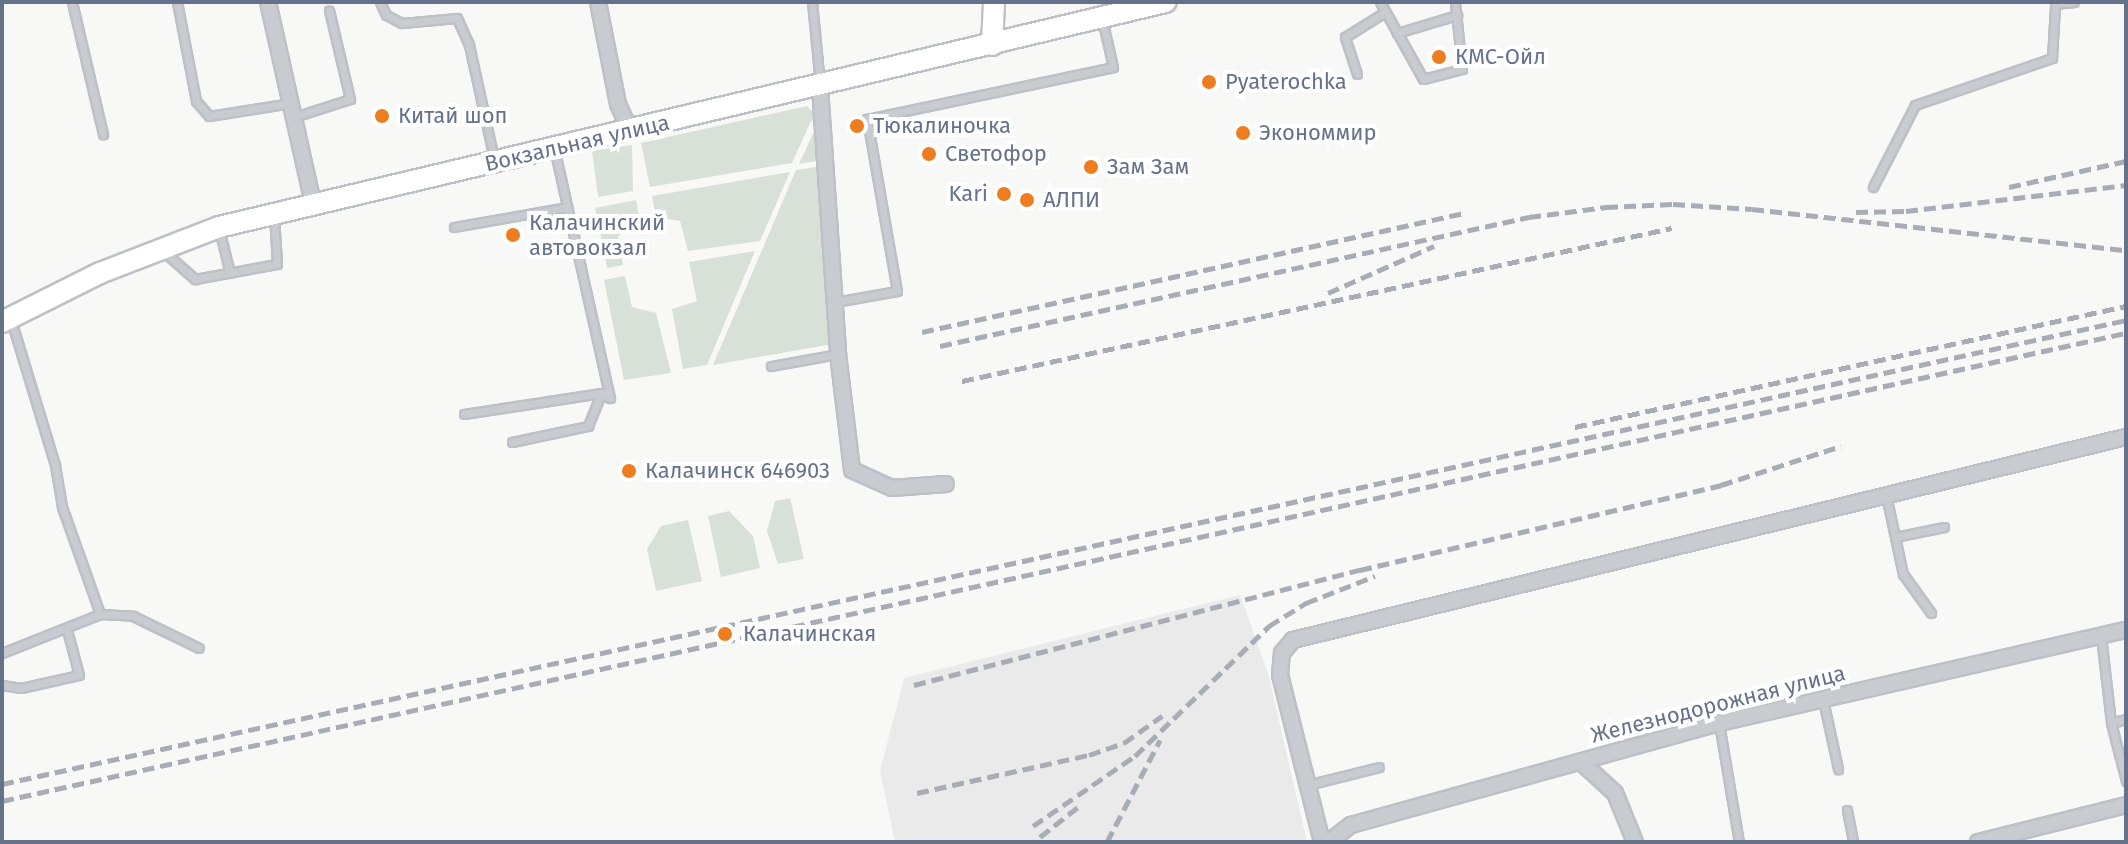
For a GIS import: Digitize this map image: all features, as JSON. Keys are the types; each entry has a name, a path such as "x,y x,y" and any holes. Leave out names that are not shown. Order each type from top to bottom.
{"main road":[{"path":"992,45 994,2"},
{"name":"Вокзальная улица","path":"6,320 159,247 219,227 820,87 1166,2"}],"street":[{"path":"268,2 313,203"},
{"path":"598,2 618,104 630,131"},
{"path":"820,87 838,354 852,470 892,488 946,484"},
{"path":"1322,842 1280,675 1282,653 1293,640 2126,437"},
{"name":"Железнодорожная улица","path":"1329,842 1351,825 1719,723 2126,630"},
{"path":"1581,762 1615,793 1635,842"},
{"path":"1978,842 2126,805"}],"lane":[{"path":"72,2 103,134"},
{"path":"177,2 196,101 209,116 293,110 350,99 329,10"},
{"path":"380,2 386,15 402,23 457,18 469,45 478,104 495,162"},
{"path":"812,2 820,87"},
{"path":"1380,2 1423,79 1462,69 1455,2"},
{"path":"1873,187 1915,105 2052,58 2055,4 2074,2"},
{"path":"1357,74 1345,37 1385,12"},
{"path":"1397,33 1457,15"},
{"path":"835,302 897,291 867,119 1113,67 1102,17"},
{"path":"464,414 601,393 610,398 555,148"},
{"path":"454,227 567,207"},
{"path":"159,247 195,279 277,264 274,213"},
{"path":"219,227 230,273"},
{"path":"6,320 55,465 62,507 100,614"},
{"path":"771,366 838,354"},
{"path":"512,442 588,426 601,393"},
{"path":"1886,495 1903,574 1931,613"},
{"path":"1895,537 1944,527"},
{"path":"2,653 67,630 100,614 133,616 199,648"},
{"path":"2,685 21,688 79,675 67,630"},
{"path":"2101,636 2111,723 2126,781"},
{"path":"1823,700 1838,769"},
{"path":"2111,723 2126,719"},
{"path":"1719,723 1739,842"},
{"path":"1307,785 1379,767"},
{"path":"1847,810 1853,842"}],"shaded area":[{"path":"807,106 820,120 811,121 792,163 650,187 641,143"},
{"path":"821,126 822,160 799,164 816,127"},
{"path":"632,145 633,191 598,197 592,151"},
{"path":"823,166 833,344 713,365 796,170"},
{"path":"790,172 760,241 688,251 680,221 656,217 652,196"},
{"path":"636,200 640,221 625,224 618,238 623,265 607,268 595,208"},
{"path":"755,251 707,365 683,369 672,309 697,301 689,262"},
{"path":"625,276 632,307 656,313 671,373 624,380 604,280"},
{"path":"790,498 804,559 778,564 767,531 775,501"},
{"path":"729,511 753,536 760,568 721,577 708,516"},
{"path":"688,520 702,581 656,591 647,549 661,526"},
{"path":"1240,595 1268,673 1307,842 895,842 880,771 904,678"}],"railway":[{"path":"2009,187 2126,161"},
{"path":"1856,212 1906,211 2126,185"},
{"path":"940,346 1529,217 1606,207 1673,204 1752,209 2126,250"},
{"path":"922,332 1464,213"},
{"path":"962,381 1672,228"},
{"path":"1328,293 1434,246"},
{"path":"1575,427 2126,306"},
{"path":"2,784 2126,320"},
{"path":"2,801 2126,333"},
{"path":"914,685 1360,570 1721,485 1841,446"},
{"path":"1033,826 1135,756 1269,626 1306,603 1375,576"},
{"path":"917,793 1089,755 1124,743 1162,716"},
{"path":"1107,842 1160,740"},
{"path":"1040,837 1078,807"}],"place":[{"name":"КМС-Ойл","path":"1439,57"},
{"name":"Pyaterochka","path":"1209,82"},
{"name":"Китай шоп","path":"382,116"},
{"name":"Тюкалиночка","path":"857,126"},
{"name":"Экономмир","path":"1243,133"},
{"name":"Светофор","path":"929,154"},
{"name":"Зам Зам","path":"1091,167"},
{"name":"Kari","path":"1004,194"},
{"name":"АЛПИ","path":"1027,200"},
{"name":"Калачинский автовокзал","path":"513,235"},
{"name":"Калачинск 646903","path":"629,471"},
{"name":"Калачинская","path":"725,634"}]}
